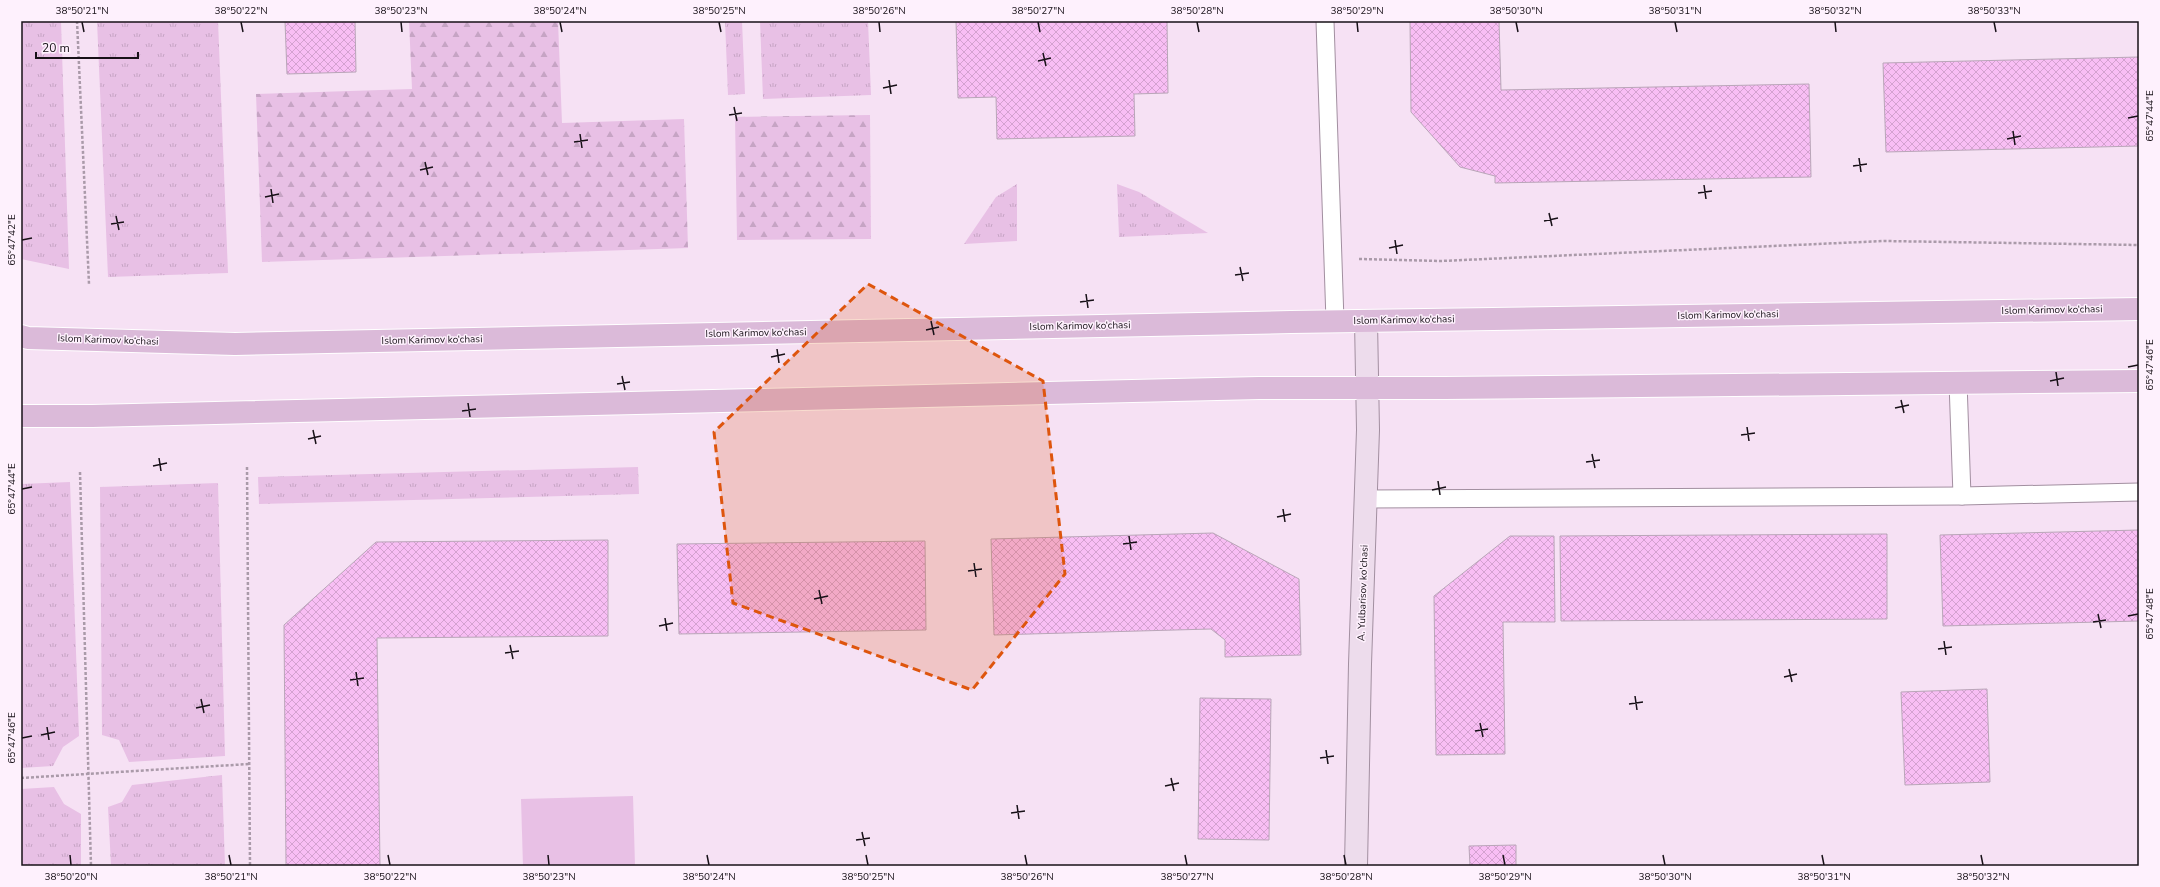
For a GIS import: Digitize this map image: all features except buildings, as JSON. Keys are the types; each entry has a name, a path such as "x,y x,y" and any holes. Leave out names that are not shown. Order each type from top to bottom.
{"main road":[{"name":"Islom Karimov ko‘chasi","path":"21,336 28,338 235,344 1335,321 2139,309"},
{"path":"21,416 132,415 1259,388 2139,381"}],"street":[{"name":"A. Yulbarisov ko'chasi","path":"1356,866 1360,664 1367,499 1368,388 1366,321"}],"lane":[{"path":"1325,21 1335,321"},
{"path":"1958,382 1962,496"},
{"path":"1367,499 1962,496 2139,492"}],"path":[{"path":"77,21 89,284"},
{"path":"1351,259 1440,260 1884,241 2139,245"},
{"path":"247,467 250,866"},
{"path":"80,472 91,866"},
{"path":"21,778 249,764"}],"highlighted area":[{"path":"868,284 1043,381 1065,574 972,690 733,603 714,432"}],"green space":[{"path":"21,21 61,21 69,269 21,259"},
{"path":"97,21 218,21 228,273 108,277"},
{"path":"409,21 558,21 562,123 684,119 688,248 262,262 256,94 412,89"},
{"path":"725,21 742,21 745,94 728,95"},
{"path":"760,21 868,21 871,95 763,99"},
{"path":"870,115 871,239 737,240 735,117"},
{"path":"1017,184 1017,241 964,244 996,197"},
{"path":"1117,184 1139,192 1208,233 1119,237"},
{"path":"638,467 639,494 259,504 258,477"},
{"path":"70,482 79,736 63,747 53,766 21,768 21,484"},
{"path":"218,483 225,756 129,762 119,740 102,735 100,487"},
{"path":"222,775 225,866 111,866 108,807 122,802 132,785"},
{"path":"54,787 64,804 81,814 81,866 21,866 21,789"},
{"path":"633,796 635,866 523,866 521,799"}]}
